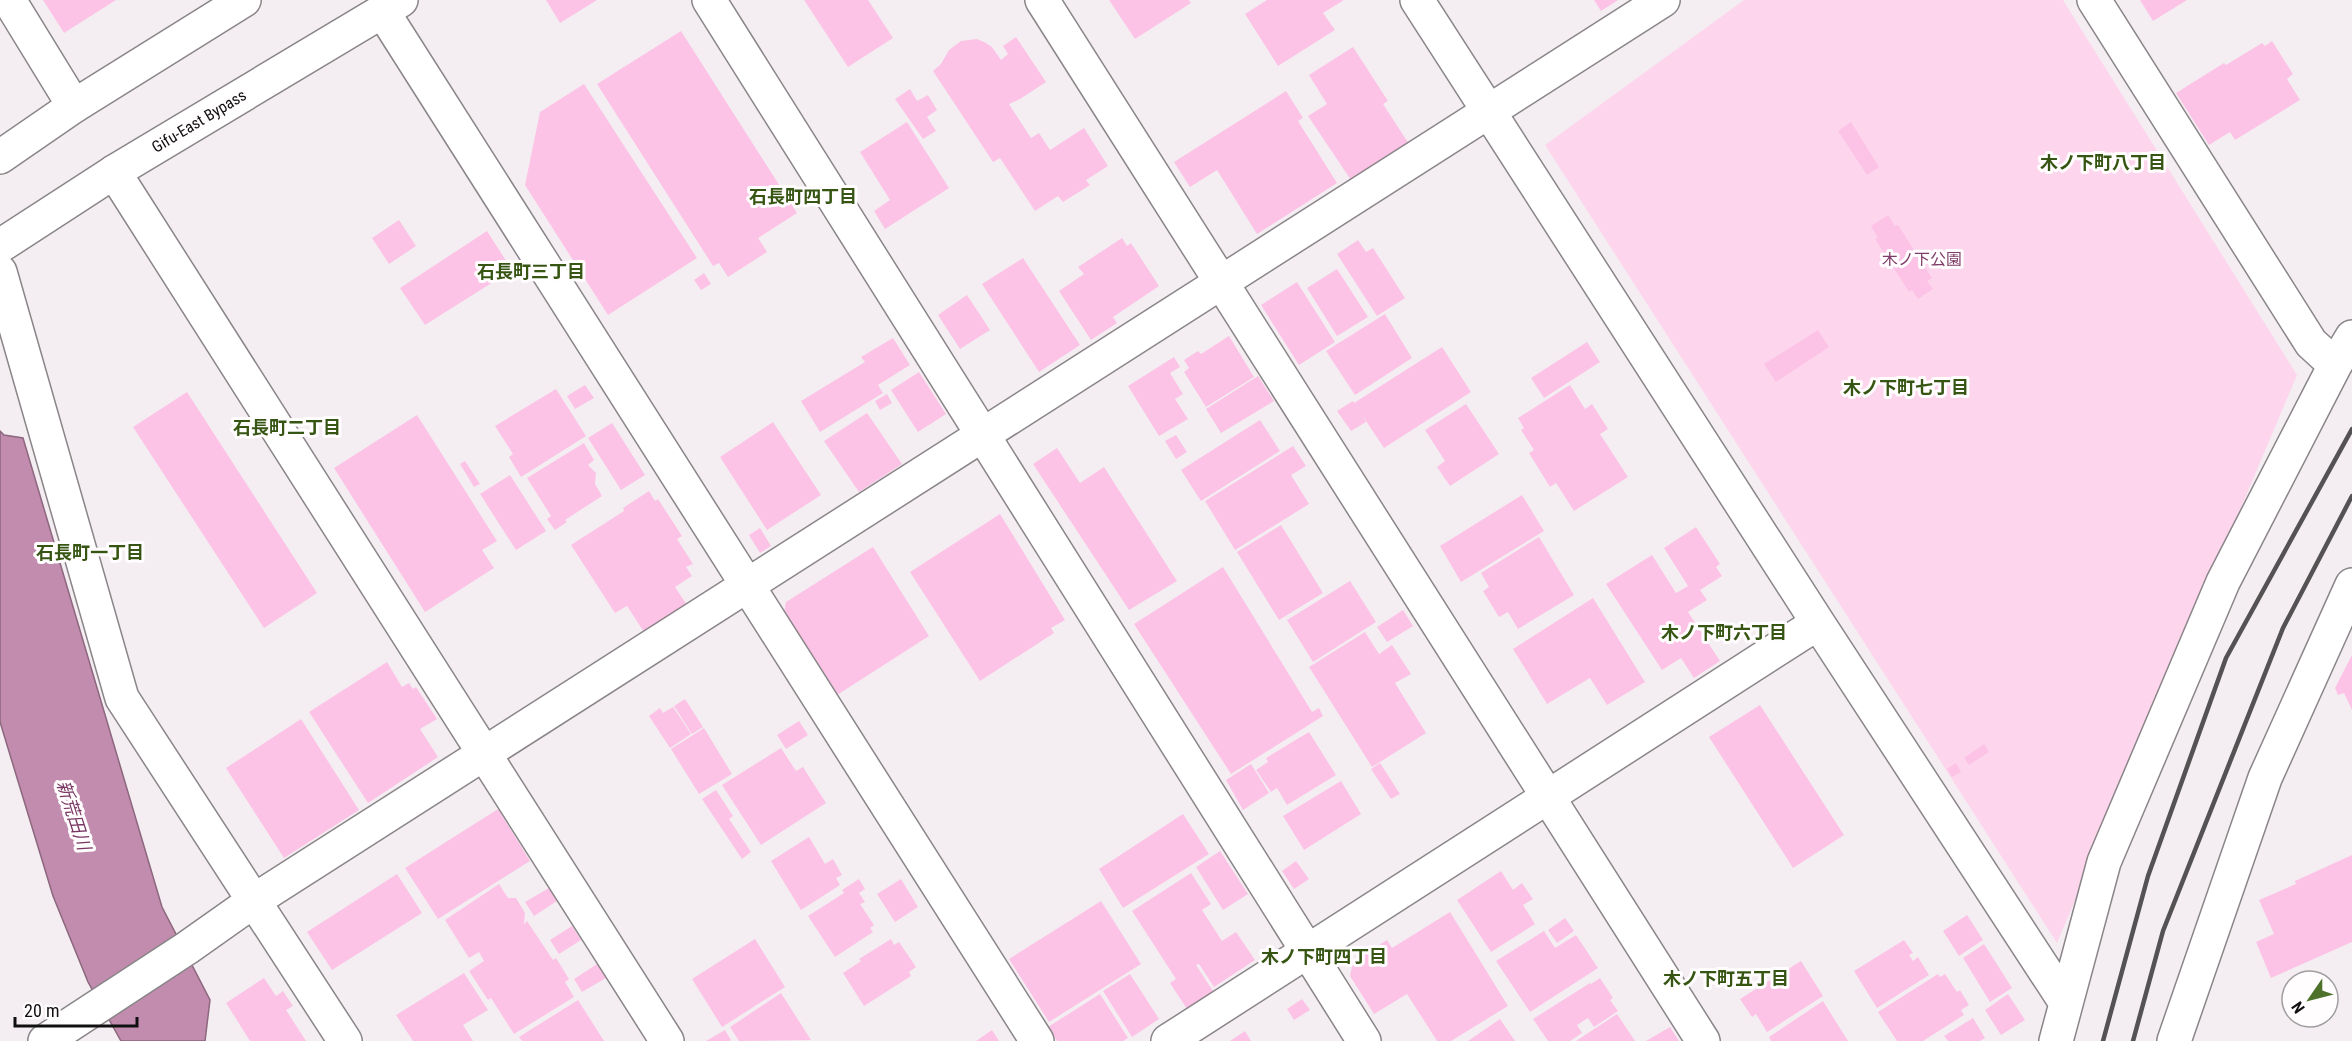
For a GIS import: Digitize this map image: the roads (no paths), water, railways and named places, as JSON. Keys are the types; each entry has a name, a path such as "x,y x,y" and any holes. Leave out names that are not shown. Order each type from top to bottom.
{"main road":[{"path":"9,0 74,106"},
{"path":"0,157 74,106 244,0"},
{"path":"709,0 1364,1041"},
{"path":"1042,0 1704,1041"},
{"path":"1417,0 2066,1003"},
{"path":"45,1041 187,948 255,900 1663,0"},
{"path":"2094,0 2311,343 2335,366"},
{"path":"392,6 747,585 1037,1041"},
{"name":"Gifu-East Bypass","path":"0,246 114,172 392,6"},
{"path":"114,172 667,1041"},
{"path":"0,272 122,698 345,1041"},
{"path":"2056,1041 2104,862 2223,582 2352,336"},
{"path":"2174,1041 2265,778 2352,585"},
{"path":"1168,1041 1818,623"}],"water":[{"name":"新荒田川","path":"0,431 4,435 23,438 162,907 210,1000 205,1041 121,1041 88,982 53,896 0,722"}],"railway":[{"path":"2103,1041 2148,876 2226,658 2352,429"},
{"path":"2133,1041 2163,931 2283,628 2352,496"}],"district":[{"name":"木ノ下町八丁目","path":"2103,162"},
{"name":"石長町四丁目","path":"803,196"},
{"name":"石長町三丁目","path":"531,271"},
{"name":"木ノ下町七丁目","path":"1906,387"},
{"name":"石長町二丁目","path":"287,427"},
{"name":"石長町一丁目","path":"90,552"},
{"name":"木ノ下町六丁目","path":"1724,632"},
{"name":"木ノ下町四丁目","path":"1324,956"},
{"name":"木ノ下町五丁目","path":"1726,978"}],"park label":[{"name":"木ノ下公園","path":"1922,259"}]}
